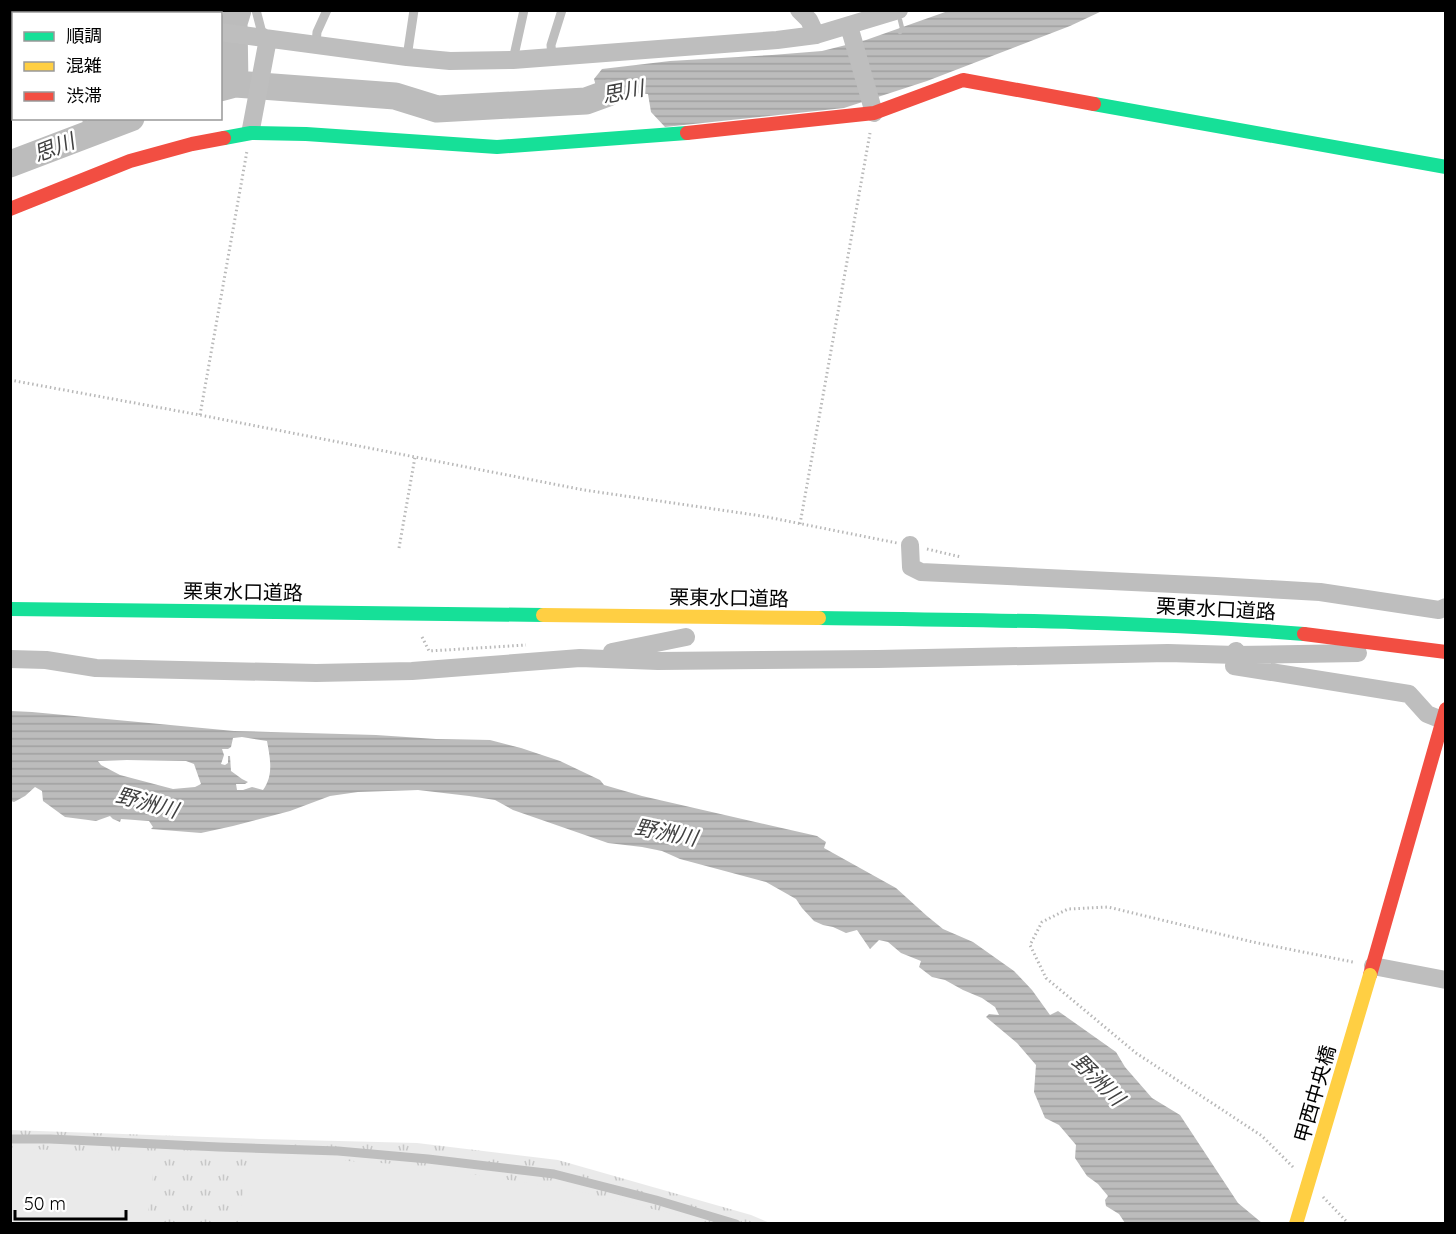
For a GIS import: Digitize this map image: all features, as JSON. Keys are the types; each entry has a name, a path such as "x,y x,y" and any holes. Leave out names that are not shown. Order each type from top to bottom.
{"main road":[{"path":"10,209 130,162 192,144 251,131 497,147 670,135 873,109 963,80 1446,167"},
{"name":"栗東水口道路","path":"10,609 1025,620 1236,628 1310,634 1446,652"},
{"name":"甲西中央橋","path":"1296,1224 1372,970 1444,715"}],"street":[{"path":"799,10 809,20 816,35"},
{"path":"227,32 265,40 316,44 407,57 450,61 513,60 777,40 850,29 896,11"},
{"path":"850,29 873,109"},
{"path":"251,131 265,40"},
{"path":"910,546 911,567 921,572 1320,592 1439,610 1446,607"},
{"path":"1236,628 1234,666 1409,694 1427,714 1444,715"},
{"path":"580,658 686,637"},
{"path":"10,658 46,660 96,668 316,673 423,670 580,658 669,661 1168,653 1236,655 1369,653"},
{"path":"1372,970 1446,980"}],"lane":[{"path":"256,10 265,40"},
{"path":"316,44 317,32 327,10"},
{"path":"407,57 414,10"},
{"path":"513,60 524,10"},
{"path":"552,57 551,45 562,10"},
{"path":"10,1139 338,1151 428,1159 554,1174 656,1200 736,1224"}],"path":[{"path":"800,524 873,109"},
{"path":"200,415 251,131"},
{"path":"10,380 584,490 762,516 968,558"},
{"path":"399,548 415,457"},
{"path":"1293,1168 1262,1136 1136,1053 1046,978 1030,945 1042,922 1068,909 1108,907 1372,970"},
{"path":"1317,1192 1348,1224"}],"green space":[{"path":"11,1130 417,1143 558,1160 751,1215 770,1223 11,1224"},
{"path":"10,1148 155,1155 147,1223 11,1223"},
{"path":"248,1155 413,1165 578,1191 710,1223 239,1223"}],"water":[{"path":"948,11 1102,11 1070,26 927,81 844,108 665,127 651,112 648,94 635,93 601,98 587,104 570,103 597,90 594,79 602,69 670,61 822,51 866,40"},
{"name":"野洲川","path":"11,711 234,731 490,740 560,761 600,780 604,785 642,796 817,836 826,842 824,848 896,888 943,929 973,942 1014,971 1032,990 1050,1015 1058,1011 1116,1052 1125,1067 1152,1098 1180,1115 1238,1203 1262,1223 1125,1223 1119,1214 1106,1206 1105,1200 1108,1196 1087,1176 1075,1158 1076,1145 1059,1125 1045,1118 1034,1092 1036,1065 1017,1043 986,1017 989,1014 999,1015 995,1007 945,980 932,977 919,967 921,961 901,953 888,942 879,940 870,949 857,930 846,933 814,921 796,899 766,882 680,859 662,851 608,843 513,810 495,800 418,790 358,792 330,796 290,811 201,833 151,829 153,827 149,821 121,819 120,822 110,816 96,821 65,817 43,801 42,791 35,787 25,796 14,802 11,801","holes":["233,738 267,741 270,772 263,790 252,787 237,790 236,784 248,782 231,771 230,756 228,756 228,763 221,764 224,755 222,749 231,747","98,761 186,761 194,764 201,784 195,787 173,789 120,775"]}],"waterway":[{"path":"235,84 234,23 238,10"},
{"path":"900,20 902,28 900,32"},
{"name":"思川","path":"222,87 235,84 395,96 437,109 586,101 608,93"},
{"path":"84,120 88,134"},
{"name":"思川","path":"10,164 126,120"}],"traffic: fast":[{"path":"1094,104 1446,167"},
{"path":"224,138 251,133 306,134 497,147 687,133"},
{"path":"10,609 543,615"},
{"path":"819,618 1122,624 1304,634"}],"traffic: slow":[{"path":"543,615 819,618"},
{"path":"1296,1224 1370,975"}],"traffic: jam":[{"path":"687,133 874,113 963,80 1094,104"},
{"path":"10,209 130,161 224,138"},
{"path":"1304,634 1446,652"},
{"path":"1370,975 1446,709"}]}
